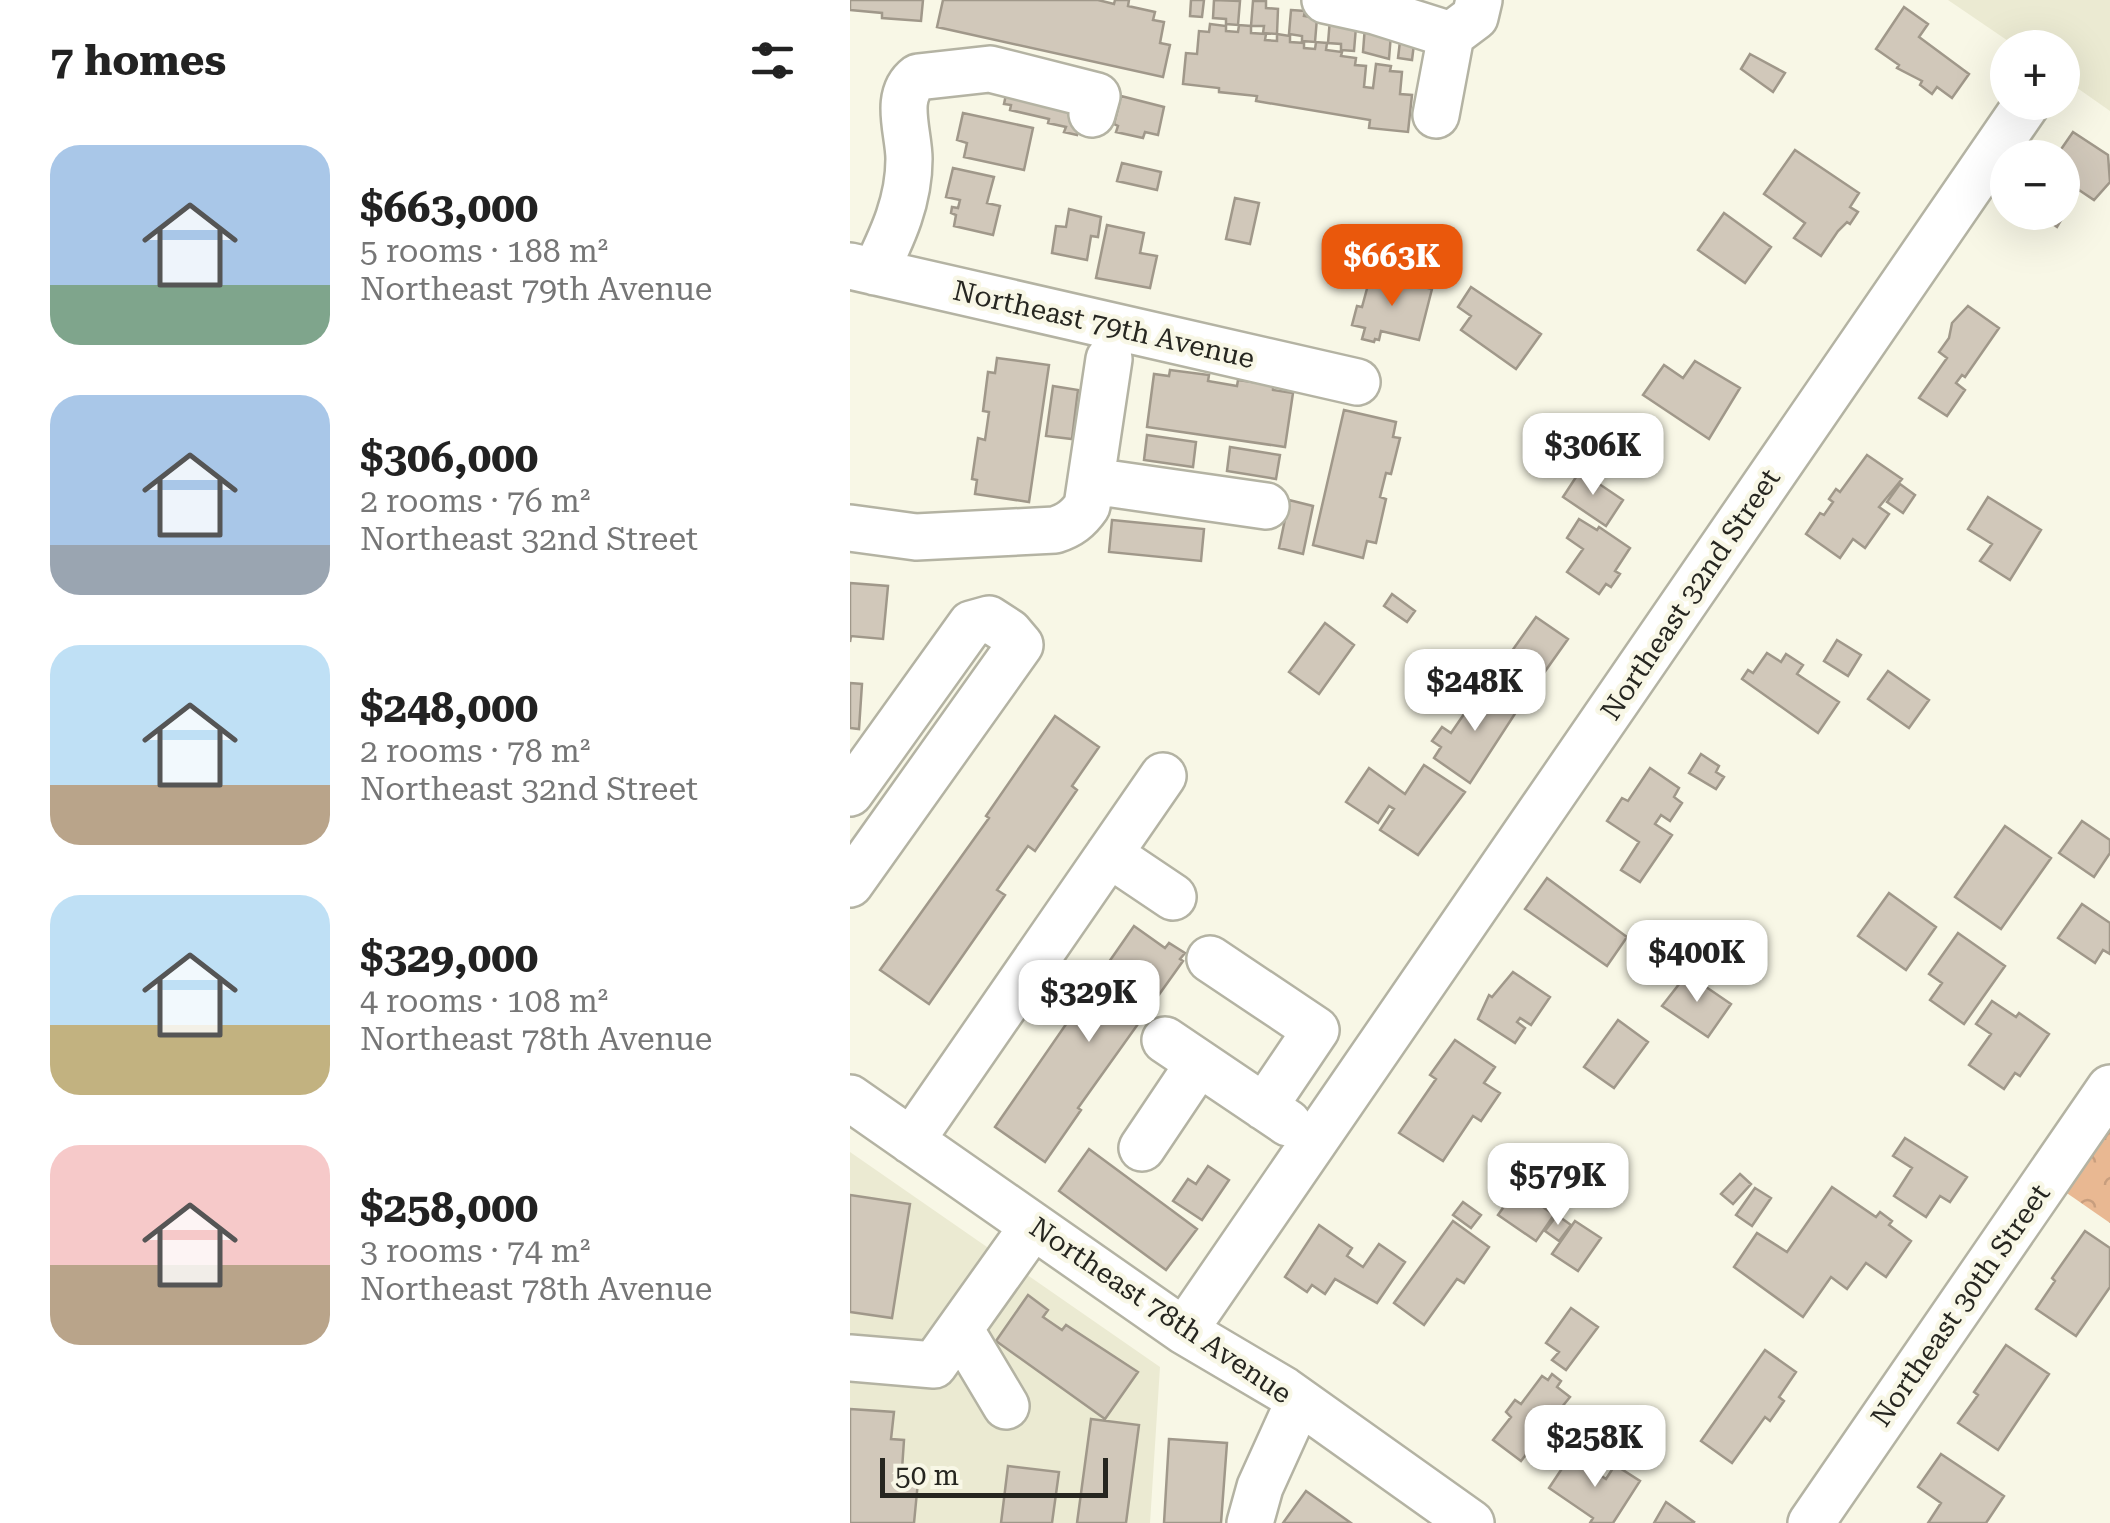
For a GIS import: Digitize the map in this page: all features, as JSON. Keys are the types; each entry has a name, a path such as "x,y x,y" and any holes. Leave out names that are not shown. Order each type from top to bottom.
{"street":[{"path":"1324,0 1376,6 1451,35"},
{"path":"1436,115 1451,35 1475,17 1478,0"},
{"path":"863,269 902,216 909,160 903,102 909,84 918,77 990,70 1097,96 1092,114"},
{"name":"Northeast 32nd Street","path":"1184,1331 2016,120"},
{"name":"Northeast 79th Avenue","path":"863,269 1358,382"},
{"path":"850,528 916,536 1055,530 1079,518 1087,506 1092,482 1109,360"},
{"path":"1092,482 1266,506"},
{"path":"850,793 971,624 988,619 1009,632 1020,645 850,884"},
{"path":"911,1140 1163,776"},
{"path":"1109,854 1173,898"},
{"path":"1210,959 1316,1030 1264,1107"},
{"path":"1142,1148 1182,1052 1314,1140"},
{"name":"Northeast 30th Street","path":"1810,1523 2110,1088"},
{"name":"Northeast 78th Avenue","path":"850,1098 1184,1331 1299,1402 1471,1523"},
{"path":"850,1358 934,1365 1033,1226"},
{"path":"960,1329 1006,1406"},
{"path":"1250,1523 1260,1487 1299,1402"}],"shaded area":[{"path":"1948,0 2110,0 2110,111 2080,90 2080,30 1992,30"},
{"path":"850,1152 1160,1367 1150,1523 850,1523"}],"green space":[{"path":"2110,1119 2110,1223 2061,1189"}],"building":[{"path":"850,0 923,0 921,21 882,18 882,13 850,10"},
{"path":"943,0 1098,0 1114,4 1115,0 1129,0 1128,6 1155,12 1153,20 1164,22 1160,43 1170,45 1163,77 937,27"},
{"path":"1191,0 1204,0 1202,17 1190,16"},
{"path":"1214,0 1240,1 1238,25 1213,18"},
{"path":"1253,1 1266,1 1266,8 1278,9 1277,34 1263,33 1264,26 1251,26"},
{"path":"1904,7 1928,24 1919,37 1969,74 1952,98 1937,87 1932,94 1920,85 1922,81 1897,68 1899,65 1876,49"},
{"path":"1291,10 1305,11 1304,16 1317,18 1315,42 1289,34"},
{"path":"1330,19 1356,27 1354,51 1328,43"},
{"path":"1210,24 1238,32 1239,25 1251,26 1251,33 1266,34 1265,40 1277,41 1277,34 1290,36 1290,42 1304,43 1304,48 1315,49 1316,42 1327,43 1326,50 1342,52 1341,56 1356,58 1355,65 1366,66 1364,87 1373,88 1376,64 1402,72 1400,94 1412,95 1408,132 1369,128 1370,120 1183,84 1186,53 1197,54 1199,31 1209,32"},
{"path":"1365,26 1391,34 1389,59 1363,52"},
{"path":"1401,33 1415,36 1412,60 1398,58"},
{"path":"1750,54 1785,73 1773,92 1741,69"},
{"path":"1008,85 1085,97 1077,135 1064,132 1066,127 1048,123 1049,119 1010,110 1011,105 1004,104"},
{"path":"1121,96 1164,107 1158,135 1145,132 1143,138 1116,132 1118,126 1114,124"},
{"path":"963,113 1033,128 1024,170 964,157 967,143 957,140"},
{"path":"2073,132 2108,155 2110,182 2094,200 2080,191 2080,140 2067,140"},
{"path":"1795,150 1859,193 1850,207 1858,212 1850,224 1847,222 1838,231 1821,256 1794,238 1805,223 1764,194"},
{"path":"1122,163 1161,172 1157,190 1117,181"},
{"path":"953,168 994,177 987,203 1000,206 993,235 954,226 956,215 951,213 952,207 958,208 960,200 946,197"},
{"path":"1235,198 1259,203 1250,244 1226,239"},
{"path":"1069,209 1101,217 1098,237 1091,236 1087,260 1052,253 1056,226 1066,227"},
{"path":"1724,213 1771,247 1745,283 1698,250"},
{"path":"1107,225 1144,233 1140,253 1157,256 1150,288 1096,278"},
{"path":"1371,274 1432,289 1419,340 1381,331 1379,340 1362,339 1365,328 1352,325 1357,306 1362,307"},
{"path":"1471,287 1541,334 1516,369 1461,330 1471,316 1458,307"},
{"path":"1968,306 1999,328 1965,377 1962,375 1956,383 1965,390 1947,416 1919,398 1947,358 1939,352 1949,338 1952,323"},
{"path":"997,358 1049,365 1029,502 975,494 977,480 972,479 978,438 985,440 989,412 983,411 988,372 995,373"},
{"path":"1695,361 1740,388 1709,439 1643,395 1664,365 1683,378"},
{"path":"1170,370 1209,375 1208,381 1237,386 1238,380 1273,385 1273,390 1293,393 1285,447 1147,427 1154,374 1169,376"},
{"path":"1053,386 1078,390 1072,439 1046,436"},
{"path":"1344,410 1396,422 1393,437 1400,438 1391,474 1386,473 1380,497 1386,499 1376,543 1367,541 1363,558 1313,545"},
{"path":"1147,435 1196,442 1193,467 1144,460"},
{"path":"1230,447 1280,455 1276,479 1227,471"},
{"path":"1867,455 1902,479 1879,507 1889,514 1865,548 1853,539 1840,558 1806,534 1833,502 1829,499 1836,489 1840,492"},
{"path":"1580,471 1623,500 1606,526 1563,497"},
{"path":"1900,484 1915,495 1903,513 1887,502"},
{"path":"1988,497 2041,530 2010,580 1980,561 1992,544 1968,529"},
{"path":"1289,500 1313,506 1303,554 1279,548"},
{"path":"1579,519 1630,548 1615,571 1620,574 1611,587 1606,584 1599,594 1567,572 1583,549 1567,538"},
{"path":"1112,520 1204,529 1201,561 1109,552"},
{"path":"850,583 888,586 883,639 851,636 850,642"},
{"path":"1392,594 1415,611 1407,622 1384,606"},
{"path":"1536,617 1568,639 1529,694 1497,672"},
{"path":"1325,623 1354,645 1319,694 1289,672"},
{"path":"1837,640 1861,655 1848,676 1824,661"},
{"path":"1767,653 1781,662 1786,654 1803,665 1797,674 1839,702 1818,733 1742,679 1748,670 1753,673"},
{"path":"1888,671 1929,700 1909,728 1868,699"},
{"path":"850,683 862,684 859,729 850,728"},
{"path":"1484,685 1518,709 1470,783 1434,758 1441,747 1432,741 1442,727 1451,733"},
{"path":"1055,716 1099,747 1072,786 1077,790 1035,851 1028,846 997,890 1005,895 929,1004 880,970 989,818 986,816"},
{"path":"1701,754 1719,766 1716,772 1724,777 1716,789 1689,773"},
{"path":"1424,765 1465,792 1418,855 1380,830 1394,809 1389,806 1378,823 1346,802 1369,768 1405,794"},
{"path":"1650,768 1679,788 1674,797 1682,803 1670,821 1661,815 1655,824 1672,835 1640,882 1621,870 1639,842 1607,821 1622,798 1628,801"},
{"path":"2082,821 2110,840 2110,853 2094,877 2059,853"},
{"path":"2005,826 2051,858 2001,929 1955,897"},
{"path":"1547,878 1627,937 1607,966 1525,909"},
{"path":"1889,893 1936,927 1906,970 1858,936"},
{"path":"2082,904 2110,923 2110,954 2103,950 2095,963 2058,938"},
{"path":"1134,926 1165,948 1169,943 1185,953 1180,959 1183,961 1078,1108 1081,1110 1045,1162 995,1127 1071,1017 1079,1022 1110,977 1102,972"},
{"path":"1958,933 2005,966 1964,1024 1930,1000 1942,983 1929,974"},
{"path":"1513,972 1550,997 1531,1025 1520,1018 1517,1022 1525,1028 1515,1043 1478,1019 1489,995 1492,997"},
{"path":"1687,974 1731,1004 1708,1037 1662,1006"},
{"path":"1992,1001 2016,1017 2019,1013 2049,1034 2020,1076 2015,1073 2004,1089 1969,1065 1991,1034 1976,1024"},
{"path":"1618,1020 1648,1042 1614,1088 1584,1067"},
{"path":"1455,1040 1495,1067 1484,1083 1500,1093 1481,1121 1473,1116 1443,1161 1399,1133 1436,1079 1430,1075"},
{"path":"1905,1138 1967,1177 1950,1202 1940,1196 1926,1217 1894,1196 1912,1168 1893,1156"},
{"path":"1089,1149 1197,1229 1166,1270 1059,1191"},
{"path":"1208,1166 1229,1180 1202,1220 1173,1201 1188,1179 1196,1184"},
{"path":"1740,1174 1751,1184 1733,1204 1721,1194"},
{"path":"1832,1187 1876,1217 1880,1212 1892,1221 1889,1225 1911,1241 1886,1277 1866,1263 1847,1289 1831,1277 1803,1317 1734,1267 1757,1233 1787,1252"},
{"path":"1517,1188 1554,1215 1536,1241 1498,1215"},
{"path":"1755,1188 1771,1198 1752,1226 1736,1215"},
{"path":"850,1195 910,1204 892,1318 850,1312"},
{"path":"1463,1202 1481,1215 1471,1228 1453,1215"},
{"path":"1557,1215 1571,1225 1559,1241 1545,1231"},
{"path":"1453,1221 1489,1247 1464,1283 1457,1279 1424,1325 1394,1303"},
{"path":"1575,1221 1601,1238 1578,1271 1552,1254"},
{"path":"1319,1225 1352,1248 1347,1256 1363,1267 1379,1244 1405,1262 1377,1303 1335,1279 1325,1294 1312,1285 1307,1292 1285,1277"},
{"path":"2085,1231 2110,1248 2110,1287 2076,1336 2036,1309"},
{"path":"1028,1295 1048,1310 1043,1317 1062,1330 1066,1325 1138,1372 1105,1419 996,1341"},
{"path":"1571,1308 1598,1327 1566,1370 1552,1360 1559,1352 1546,1343"},
{"path":"2006,1345 2049,1374 1998,1450 1958,1423"},
{"path":"1765,1350 1796,1372 1779,1397 1784,1401 1770,1421 1765,1417 1732,1463 1701,1441"},
{"path":"1552,1374 1561,1381 1557,1387 1570,1397 1553,1418 1559,1422 1553,1429 1548,1426 1521,1461 1493,1440 1511,1417 1506,1412 1515,1400 1521,1404 1542,1376 1548,1380"},
{"path":"850,1409 894,1412 891,1439 904,1440 902,1470 919,1471 914,1523 850,1523"},
{"path":"1091,1419 1139,1425 1126,1523 1077,1523"},
{"path":"1169,1439 1227,1443 1221,1523 1164,1523"},
{"path":"1941,1454 2004,1496 1986,1523 1928,1523 1941,1503 1918,1487"},
{"path":"1571,1455 1606,1479 1615,1465 1640,1481 1613,1523 1590,1523 1593,1518 1549,1488"},
{"path":"1008,1466 1059,1472 1052,1523 1001,1523"},
{"path":"1306,1491 1351,1523 1283,1523"},
{"path":"1666,1502 1694,1522 1654,1523"}]}
